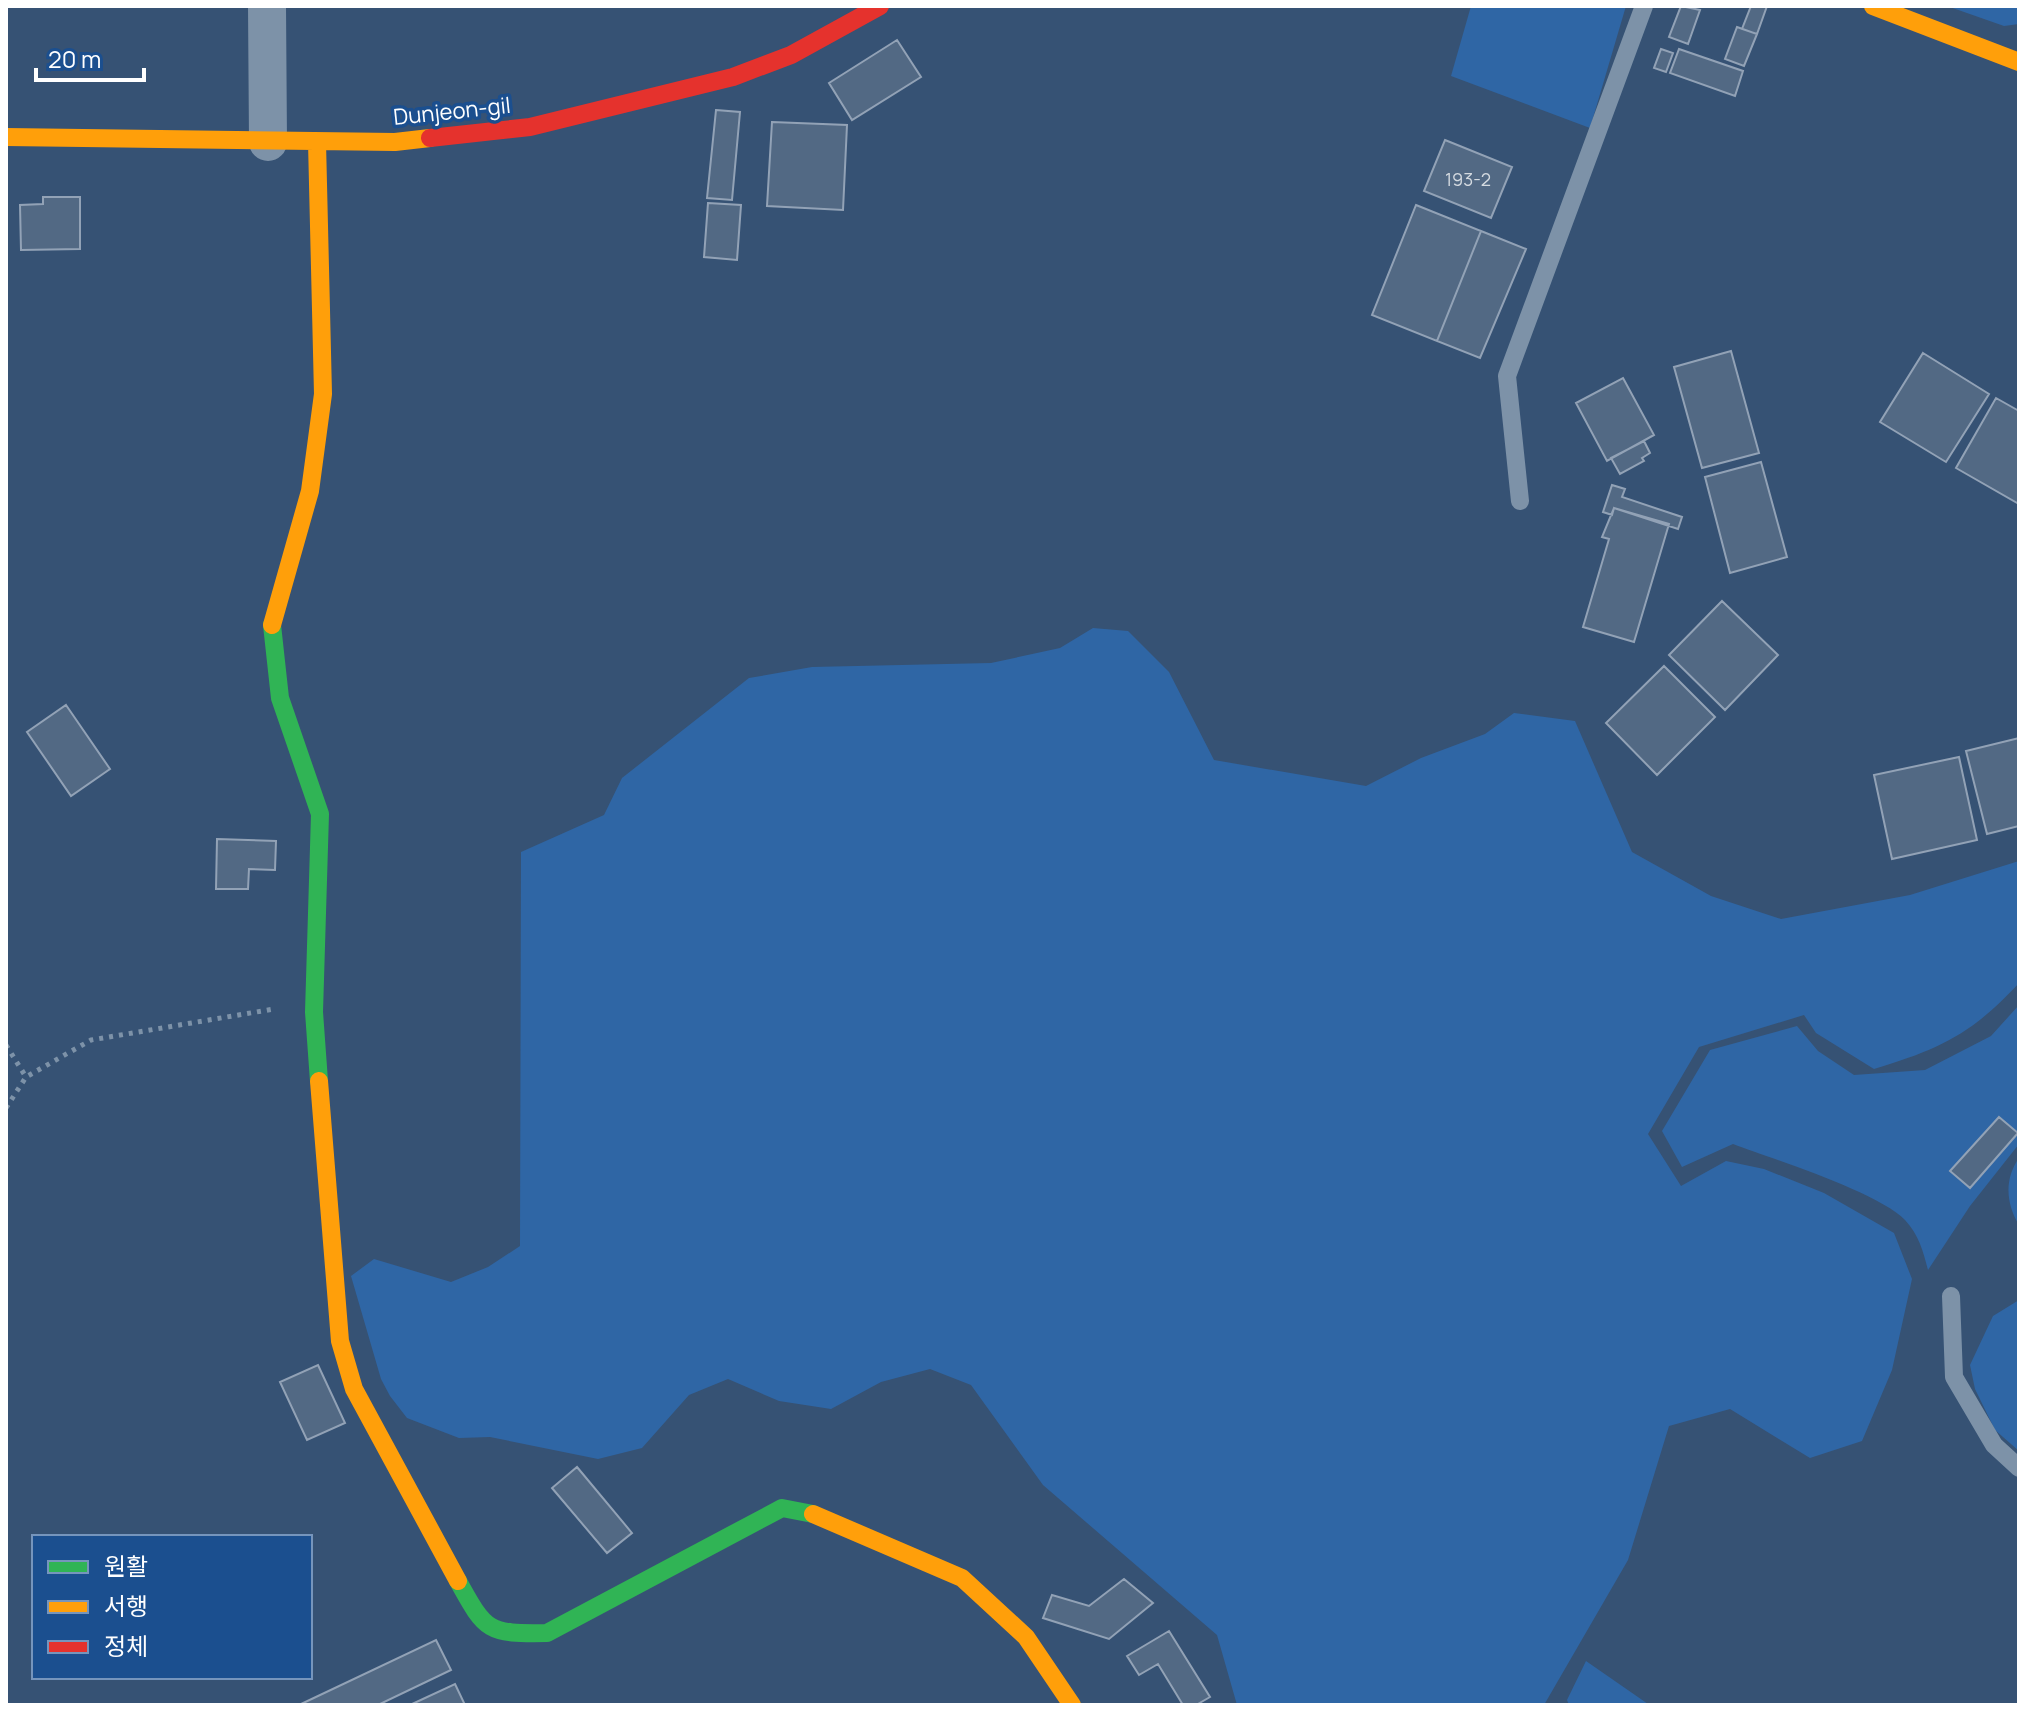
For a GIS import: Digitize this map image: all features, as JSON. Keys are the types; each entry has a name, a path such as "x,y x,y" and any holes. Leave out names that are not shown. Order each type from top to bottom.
{"street":[{"path":"267,6 268,142"},
{"name":"Dunjeon-gil","path":"6,137 268,142 461,137 610,110 733,77 791,55 880,6"},
{"path":"1873,6 2019,62"},
{"path":"317,142 323,394 310,491 272,621 280,698 320,814 315,1002 340,1341 354,1389 479,1620 503,1634 547,1633 782,1508 816,1515 962,1578 1026,1637 1072,1705"}],"lane":[{"path":"1520,501 1507,376 1644,6"},
{"path":"1951,1296 1954,1377 1994,1445 2019,1468"}],"path":[{"path":"6,1108 26,1077 91,1040 315,1002"},
{"path":"6,1045 26,1077"}],"shaded area":[{"path":"1471,6 1626,6 1590,128 1451,76"},
{"path":"1947,6 2019,6 2019,24 2004,26"},
{"path":"1093,628 1128,631 1169,672 1214,760 1366,786 1421,758 1485,734 1514,713 1575,721 1632,852 1711,896 1781,919 1910,895 2019,861 2019,983 1970,1027 1918,1054 1874,1069 1816,1033 1804,1015 1699,1047 1648,1134 1681,1186 1726,1161 1764,1169 1824,1193 1894,1233 1912,1279 1892,1370 1862,1441 1810,1458 1730,1409 1669,1426 1628,1560 1544,1705 1237,1705 1217,1635 1043,1485 971,1385 930,1369 881,1382 831,1409 779,1401 728,1379 689,1395 642,1448 598,1459 490,1437 459,1438 407,1418 381,1379 351,1276 374,1259 451,1282 488,1267 520,1246 521,852 604,815 622,778 749,678 812,667 991,663 1060,648"},
{"path":"2019,1005 2019,1144 1970,1206 1928,1270 1914,1231 1891,1209 1872,1198 1733,1144 1682,1167 1662,1131 1710,1050 1797,1026 1818,1051 1854,1075 1925,1070 1991,1036"},
{"path":"2019,1158 2019,1225 2011,1209 2008,1192 2011,1174"},
{"path":"2019,1300 2019,1451 1995,1430 1975,1389 1970,1365 1993,1316"},
{"path":"1586,1661 1648,1705 1569,1705 1567,1700"}],"building":[{"path":"1681,6 1700,10 1688,44 1669,37"},
{"path":"1751,6 1767,6 1757,34 1742,29"},
{"path":"1737,27 1757,34 1744,66 1725,59"},
{"path":"897,40 921,77 852,120 829,83"},
{"path":"1661,49 1673,53 1666,72 1654,68"},
{"path":"1679,49 1743,71 1735,96 1670,73"},
{"path":"716,110 740,112 732,200 707,198"},
{"path":"772,122 847,125 843,210 767,206"},
{"path":"1445,140 1512,167 1491,218 1424,191"},
{"path":"43,197 80,197 80,249 21,250 20,205 43,204"},
{"path":"708,203 741,205 737,260 704,257"},
{"path":"1416,205 1481,231 1437,341 1372,315"},
{"path":"1481,231 1526,249 1480,358 1437,341"},
{"path":"1731,351 1759,453 1702,468 1674,367"},
{"path":"1923,353 1989,394 1946,462 1880,422"},
{"path":"1623,378 1654,435 1607,461 1576,403"},
{"path":"1996,398 2019,411 2019,504 1956,468"},
{"path":"1644,441 1650,453 1642,458 1644,461 1620,474 1611,458"},
{"path":"1761,462 1787,557 1730,573 1705,477"},
{"path":"1612,485 1625,489 1622,497 1682,517 1678,529 1614,508 1612,515 1603,512"},
{"path":"1614,508 1669,524 1634,642 1583,627 1609,539 1602,537"},
{"path":"1722,601 1778,655 1725,710 1669,655"},
{"path":"1664,666 1715,717 1657,775 1606,723"},
{"path":"66,705 110,769 71,796 27,732"},
{"path":"2019,738 2019,826 1987,834 1966,751"},
{"path":"1959,757 1977,840 1892,859 1874,775"},
{"path":"217,839 276,841 275,870 249,869 248,889 216,889"},
{"path":"1999,1117 2018,1133 1970,1188 1950,1171"},
{"path":"318,1365 345,1423 307,1440 280,1382"},
{"path":"577,1467 632,1533 607,1553 552,1488"},
{"path":"1124,1579 1153,1603 1109,1639 1043,1618 1052,1595 1089,1606"},
{"path":"1169,1631 1210,1697 1196,1705 1183,1705 1158,1664 1139,1675 1127,1656"},
{"path":"436,1640 451,1670 378,1705 299,1705"},
{"path":"455,1684 465,1705 410,1705"}],"traffic: fast":[{"path":"272,625 280,698 320,814 314,1012 319,1081"},
{"path":"458,1581 475,1611 491,1626 512,1632 547,1633 782,1508 813,1514"}],"traffic: slow":[{"path":"1873,6 2019,62"},
{"path":"6,137 395,142 430,138"},
{"path":"272,625 310,491 323,394 317,142"},
{"path":"319,1081 340,1341 354,1389 458,1581"},
{"path":"813,1514 962,1578 1026,1637 1072,1705"}],"traffic: jam":[{"path":"430,138 530,127 733,77 791,55 880,6"}]}
